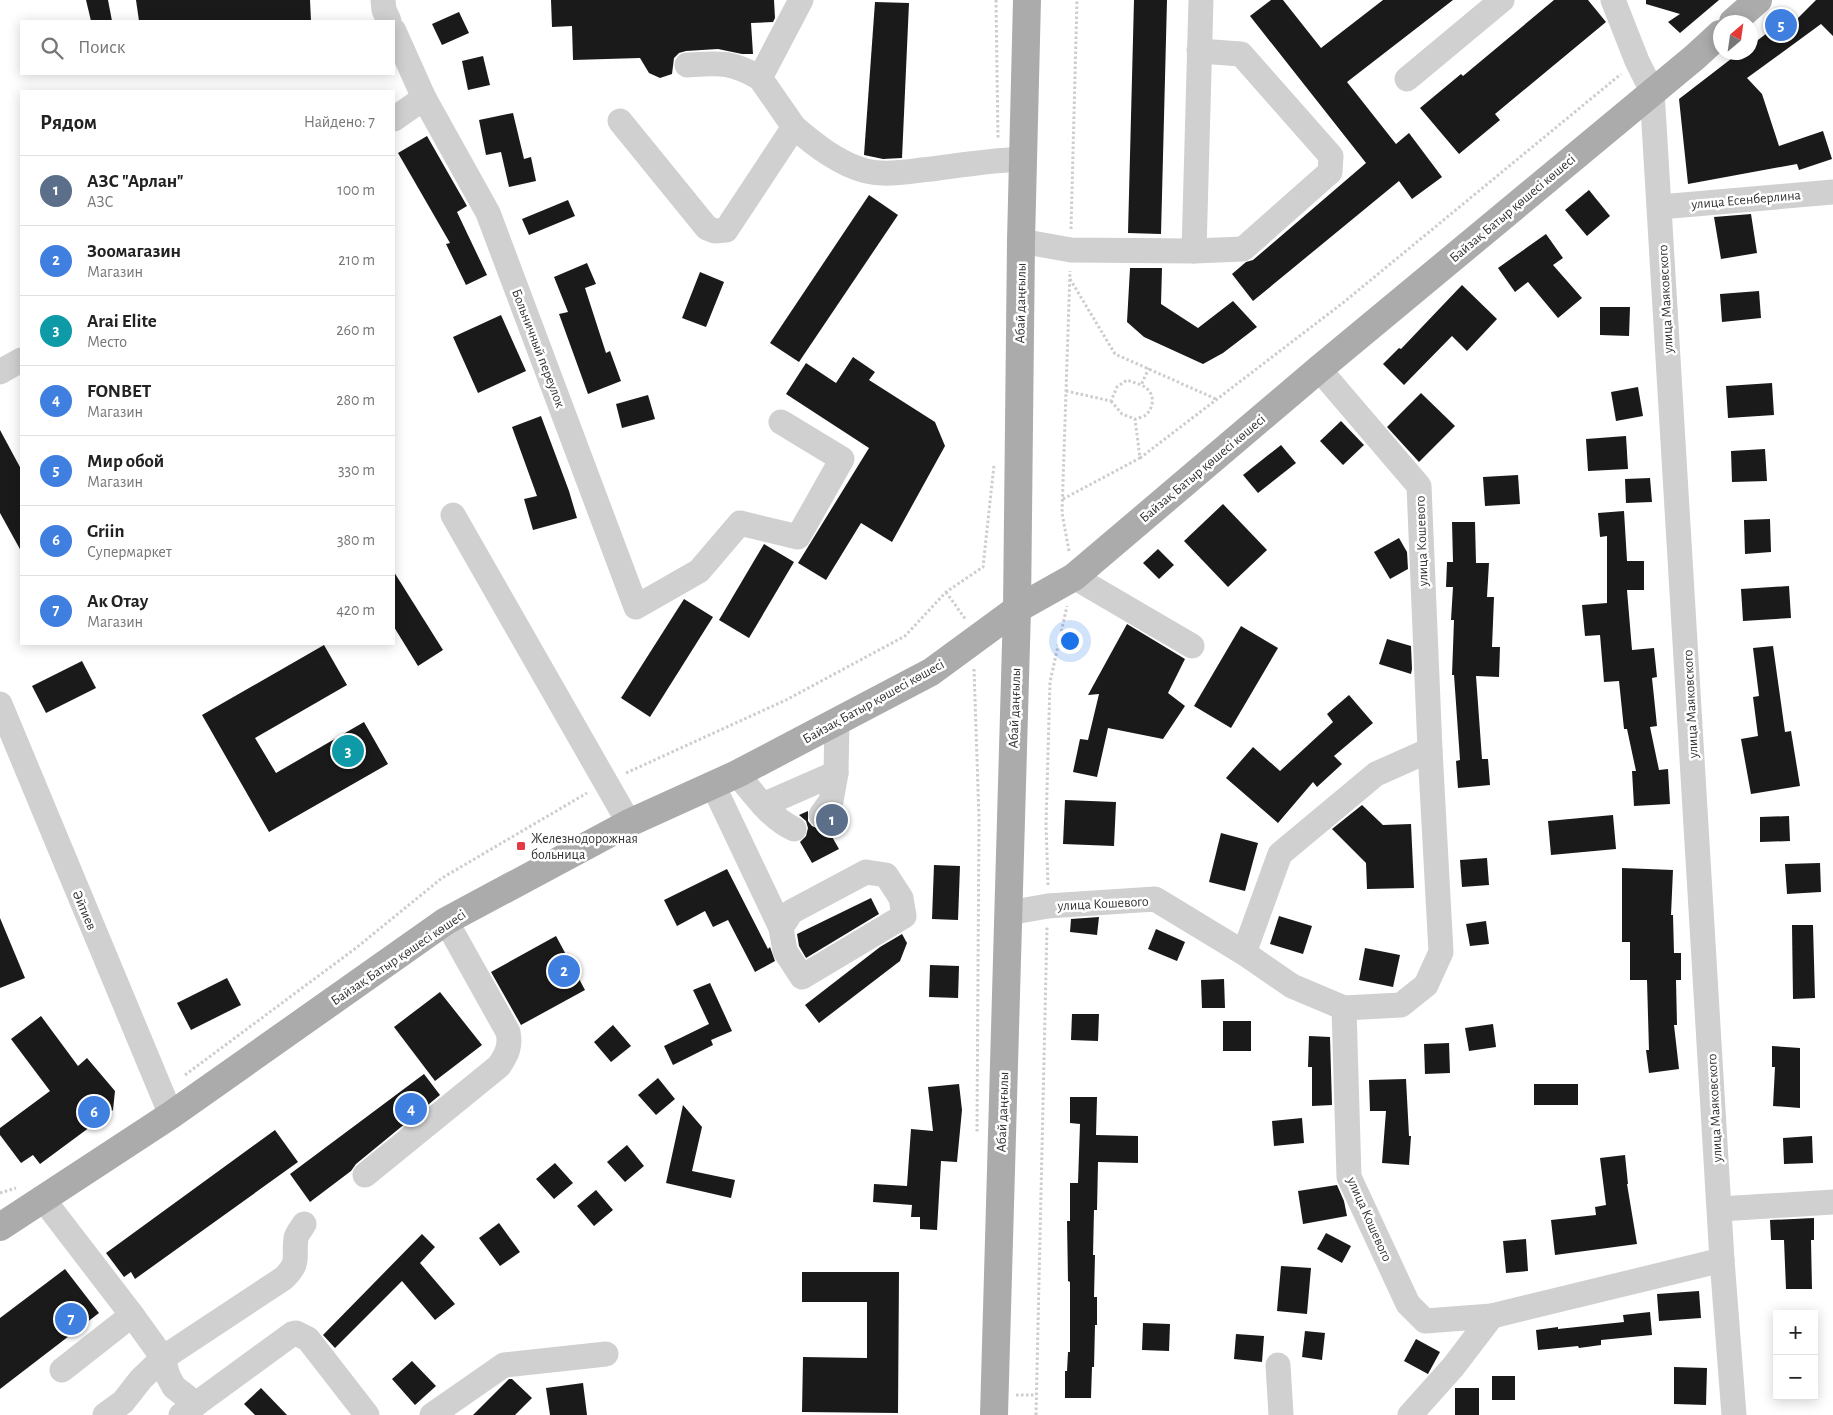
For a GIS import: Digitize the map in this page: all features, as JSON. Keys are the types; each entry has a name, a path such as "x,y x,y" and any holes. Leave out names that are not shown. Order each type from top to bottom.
{"main road":[{"name":"Абай даңғылы","path":"994,1415 1016,609 1020,241 1011,160 1026,0"},
{"path":"1741,15 1758,0"},
{"name":"Байзақ Батыр қөшесі көшесі","path":"0,1227 171,1115 446,921 629,823 737,774 930,672 1016,609 1074,577 1319,369 1713,40"}],"street":[{"path":"383,0 384,10 389,20"},
{"path":"760,78 800,0"},
{"path":"1194,252 1201,0"},
{"path":"1407,79 1502,0"},
{"name":"улица Маяковского","path":"1613,0 1637,60 1652,91 1722,1260 1734,1415"},
{"name":"Больничный переулок","path":"395,33 424,98 488,213 636,607 699,571 740,523 798,537 842,459 781,422"},
{"path":"1020,241 1071,250 1194,252 1243,249 1330,172 1331,156 1241,54 1200,51"},
{"path":"687,65 723,63 741,67 760,78 794,127 817,146 839,159 866,171 896,173 1011,160"},
{"path":"395,118 424,98"},
{"path":"620,121 707,228 715,231 726,230 794,127"},
{"name":"улица Есенберлина","path":"1660,207 1833,192"},
{"path":"0,372 20,361"},
{"name":"улица Кошевого","path":"1008,913 1048,906 1155,899 1244,953 1292,986 1344,1008 1401,1005 1426,986 1441,952 1419,486 1319,369"},
{"path":"453,515 629,823"},
{"path":"1074,577 1192,646"},
{"name":"Әйтиев","path":"0,704 171,1115"},
{"path":"820,815 832,802 836,773 837,722"},
{"path":"1244,953 1280,854 1376,774 1430,750"},
{"path":"763,805 836,773"},
{"path":"737,774 782,824 794,829"},
{"path":"713,786 781,928 785,951 802,977 904,916 901,898 886,875 866,872 791,912 781,928"},
{"path":"365,1175 499,1066 507,1056 510,1044 508,1032 446,921"},
{"name":"улица Кошевого","path":"1344,1008 1349,1177 1408,1304 1425,1321 1492,1316 1722,1260"},
{"path":"43,1199 132,1314 163,1358 168,1376 188,1410 292,1334 296,1333 308,1339 367,1415"},
{"path":"1720,1209 1833,1202"},
{"path":"105,1415 122,1402 141,1379 163,1358 284,1278 293,1270 297,1258 296,1236 304,1224"},
{"path":"62,1370 132,1314"},
{"path":"1410,1415 1454,1367 1492,1316"},
{"path":"432,1415 504,1365 606,1354"},
{"path":"1278,1365 1281,1415"}],"path":[{"path":"996,0 1011,160"},
{"path":"1036,1415 1048,906 1046,825 1050,682 1074,577 1062,513 1062,500 1077,0"},
{"path":"1062,500 1140,458 1216,400 1344,302 1637,60"},
{"path":"1070,278 1115,354 1216,400"},
{"path":"1141,385 1149,368"},
{"path":"1066,392 1111,402 1122,414 1135,419 1145,415 1152,405 1152,393 1146,387 1127,380 1117,387 1111,402"},
{"path":"1135,419 1140,458"},
{"path":"185,1075 356,948 442,878 606,783 786,700 905,636 946,592 984,567 994,463"},
{"path":"946,592 979,637 974,662 979,818 977,1136"}],"building":[{"path":"86,0 108,0 112,20 91,20"},
{"path":"136,0 310,0 311,20 139,20"},
{"path":"551,0 774,0 775,18 773,22 751,23 753,54 742,54 718,49 686,51 679,53 674,58 672,74 660,78 649,73 640,58 573,60 572,26 552,27"},
{"path":"1134,0 1167,0 1161,234 1128,233"},
{"path":"1271,0 1283,0 1321,48 1383,0 1453,0 1347,82 1396,144 1409,133 1442,177 1412,199 1399,181 1253,301 1232,274 1246,262 1253,260 1366,163 1250,16"},
{"path":"1554,0 1588,0 1606,22 1495,114 1500,120 1459,154 1420,108 1461,74 1463,76"},
{"path":"1646,0 1719,0 1680,33 1668,22 1680,14 1646,4"},
{"path":"1816,0 1833,0 1833,36 1821,24 1747,78 1762,94 1779,146 1823,131 1832,159 1799,170 1797,164 1688,184 1679,99 1730,60 1758,60 1758,40 1791,15 1795,21"},
{"path":"875,2 909,3 902,158 883,159 864,155"},
{"path":"459,12 469,33 442,45 432,24"},
{"path":"483,56 490,85 468,90 462,61"},
{"path":"513,113 524,159 531,157 536,181 509,187 501,152 486,155 479,120"},
{"path":"427,136 467,206 457,212 487,275 466,285 446,244 450,243 398,153"},
{"path":"1589,190 1610,216 1587,236 1565,210"},
{"path":"869,195 898,215 799,362 770,343"},
{"path":"568,200 575,216 529,235 522,219"},
{"path":"1751,214 1757,253 1721,259 1714,217"},
{"path":"1546,234 1563,258 1553,265 1582,298 1558,318 1528,282 1515,292 1498,268"},
{"path":"587,263 596,284 585,288 606,353 610,351 621,381 588,394 559,314 568,312 554,277"},
{"path":"1130,268 1162,268 1161,304 1198,328 1233,301 1257,327 1223,353 1203,364 1144,337 1127,322"},
{"path":"700,272 724,282 706,327 682,318"},
{"path":"1462,285 1497,319 1467,351 1452,336 1404,385 1383,364 1399,348 1401,349"},
{"path":"1759,291 1761,318 1722,322 1720,294"},
{"path":"1600,307 1630,307 1629,336 1600,335"},
{"path":"501,315 526,371 478,393 453,337"},
{"path":"853,357 875,372 869,380 935,422 945,446 892,542 861,523 826,580 798,563 869,448 786,394 806,363 836,383"},
{"path":"1772,383 1774,415 1728,418 1726,386"},
{"path":"1638,387 1643,416 1616,421 1611,392"},
{"path":"1421,393 1455,426 1419,462 1387,427"},
{"path":"648,395 655,419 622,428 616,404"},
{"path":"541,416 577,518 533,530 524,499 537,496 512,427"},
{"path":"1341,421 1364,445 1343,465 1320,441"},
{"path":"0,430 20,467 20,549 0,513"},
{"path":"1626,436 1628,469 1588,471 1586,439"},
{"path":"1281,445 1296,463 1258,493 1243,475"},
{"path":"1765,449 1767,481 1732,482 1731,451"},
{"path":"1518,475 1520,504 1485,506 1483,477"},
{"path":"1650,478 1652,502 1626,503 1625,479"},
{"path":"1223,504 1267,550 1228,587 1184,541"},
{"path":"1624,511 1627,561 1644,561 1644,590 1627,590 1632,650 1654,648 1657,677 1652,678 1657,726 1650,727 1659,770 1668,769 1670,804 1634,806 1632,771 1636,771 1627,729 1624,729 1619,681 1604,682 1600,635 1585,636 1582,605 1607,603 1607,536 1600,537 1598,513"},
{"path":"1770,519 1771,552 1745,554 1744,520"},
{"path":"1452,522 1475,522 1476,563 1489,563 1487,597 1494,597 1492,647 1500,647 1499,677 1476,676 1482,759 1488,759 1490,785 1458,788 1456,761 1460,760 1454,675 1452,675 1454,620 1451,620 1453,587 1446,587 1447,562 1453,562"},
{"path":"1399,538 1407,552 1408,569 1390,579 1374,552"},
{"path":"764,544 794,562 749,638 719,620"},
{"path":"1158,549 1174,565 1159,579 1143,563"},
{"path":"395,574 443,650 418,666 395,629"},
{"path":"1789,586 1791,618 1743,621 1741,589"},
{"path":"684,599 713,617 650,717 621,698"},
{"path":"1127,624 1185,659 1168,693 1185,706 1163,739 1108,728 1097,777 1073,772 1080,739 1088,740 1099,694 1088,695"},
{"path":"1241,626 1278,648 1231,728 1194,706"},
{"path":"1387,639 1411,646 1411,674 1379,664"},
{"path":"324,645 347,685 255,738 276,773 364,722 388,764 269,832 202,715"},
{"path":"1773,646 1785,732 1791,731 1800,786 1751,794 1741,739 1758,736 1753,697 1759,696 1753,648"},
{"path":"82,661 96,688 46,713 32,686"},
{"path":"1349,695 1373,723 1334,756 1342,764 1317,787 1313,782 1278,823 1226,778 1253,747 1280,771 1333,722 1327,714"},
{"path":"1065,800 1116,802 1114,846 1063,844"},
{"path":"1362,805 1383,825 1411,824 1414,888 1367,889 1366,863 1332,829"},
{"path":"808,811 808,821 812,826 819,829 827,828 839,849 812,863 800,842 806,836 808,828 806,821 799,815"},
{"path":"1613,815 1616,849 1551,855 1548,821"},
{"path":"1789,816 1790,841 1760,842 1760,817"},
{"path":"1221,833 1258,843 1245,891 1209,882"},
{"path":"1487,858 1489,885 1462,887 1460,860"},
{"path":"1820,863 1821,892 1787,894 1785,864"},
{"path":"934,865 960,866 958,920 932,919"},
{"path":"1622,868 1673,870 1671,915 1673,915 1674,953 1681,953 1681,980 1676,980 1677,1025 1674,1025 1679,1069 1649,1073 1646,1050 1649,1050 1647,980 1630,980 1630,942 1622,942"},
{"path":"727,869 768,949 770,947 775,961 755,972 728,920 713,927 705,911 677,926 664,900"},
{"path":"871,898 879,914 806,958 799,946 797,934"},
{"path":"1279,916 1312,926 1303,954 1270,944"},
{"path":"1099,917 1097,935 1070,932 1071,919"},
{"path":"0,918 25,978 0,988"},
{"path":"1486,921 1489,944 1470,946 1466,924"},
{"path":"1792,925 1813,925 1815,998 1793,999"},
{"path":"1156,929 1185,942 1177,961 1148,949"},
{"path":"902,934 907,943 900,961 819,1023 805,1005 880,947"},
{"path":"556,936 585,990 521,1025 491,972"},
{"path":"1365,948 1400,955 1393,987 1359,980"},
{"path":"930,965 959,966 958,998 929,997"},
{"path":"227,978 241,1005 191,1030 177,1003"},
{"path":"1224,979 1225,1008 1202,1008 1201,980"},
{"path":"710,983 732,1031 711,1040 713,1045 673,1065 664,1046 709,1024 693,990"},
{"path":"440,992 482,1045 435,1081 394,1027"},
{"path":"1072,1014 1099,1014 1098,1041 1071,1040"},
{"path":"41,1016 78,1066 87,1058 115,1091 113,1110 40,1164 33,1155 21,1163 0,1135 0,1128 50,1091 11,1039"},
{"path":"1223,1021 1251,1021 1251,1051 1223,1051"},
{"path":"1493,1024 1496,1047 1469,1051 1465,1028"},
{"path":"613,1025 631,1046 611,1062 594,1042"},
{"path":"1309,1036 1330,1037 1332,1105 1312,1106 1312,1067 1308,1067"},
{"path":"1449,1043 1450,1073 1425,1074 1424,1044"},
{"path":"1772,1046 1800,1048 1800,1108 1773,1106 1775,1067 1772,1067"},
{"path":"424,1074 440,1095 356,1164 351,1171 310,1202 290,1174"},
{"path":"658,1078 675,1099 656,1115 638,1095"},
{"path":"1406,1079 1409,1136 1411,1136 1409,1165 1382,1163 1386,1111 1370,1111 1369,1080"},
{"path":"959,1084 962,1110 957,1162 941,1161 937,1230 920,1229 920,1217 911,1217 912,1205 873,1202 874,1184 907,1186 911,1129 933,1131 928,1087"},
{"path":"1534,1084 1578,1084 1578,1105 1534,1105"},
{"path":"1070,1097 1097,1097 1096,1135 1138,1136 1138,1163 1098,1162 1097,1210 1094,1210 1093,1255 1095,1255 1094,1297 1097,1297 1097,1325 1095,1325 1091,1398 1065,1398 1065,1371 1067,1371 1068,1352 1070,1352 1070,1282 1068,1281 1067,1221 1070,1221 1070,1183 1078,1183 1080,1124 1070,1123"},
{"path":"683,1105 702,1127 692,1171 735,1180 731,1198 666,1183"},
{"path":"1302,1118 1304,1143 1274,1146 1272,1121"},
{"path":"275,1130 298,1162 135,1279 131,1272 124,1277 106,1253"},
{"path":"1812,1136 1813,1163 1784,1164 1783,1138"},
{"path":"627,1145 644,1166 625,1182 607,1162"},
{"path":"1625,1155 1627,1184 1637,1244 1555,1255 1551,1220 1596,1215 1595,1207 1606,1205 1600,1158"},
{"path":"555,1163 573,1183 554,1199 536,1179"},
{"path":"1337,1185 1344,1201 1347,1216 1303,1224 1298,1191"},
{"path":"596,1190 613,1210 594,1226 577,1206"},
{"path":"1814,1218 1814,1240 1811,1240 1812,1289 1786,1289 1784,1240 1771,1240 1770,1220"},
{"path":"499,1223 520,1252 500,1266 479,1238"},
{"path":"1326,1233 1351,1246 1342,1263 1317,1249"},
{"path":"422,1234 435,1247 420,1263 455,1304 435,1320 402,1281 335,1348 323,1335"},
{"path":"1526,1239 1528,1271 1506,1273 1503,1241"},
{"path":"1281,1266 1311,1268 1307,1314 1277,1311"},
{"path":"65,1269 99,1313 0,1389 0,1318"},
{"path":"802,1272 899,1272 898,1413 802,1412 803,1357 867,1358 867,1302 802,1302"},
{"path":"1699,1291 1701,1318 1659,1321 1657,1294"},
{"path":"1650,1312 1652,1335 1601,1340 1601,1345 1579,1348 1578,1346 1538,1350 1536,1330 1624,1322 1623,1315"},
{"path":"1143,1323 1170,1324 1169,1351 1142,1350"},
{"path":"1305,1331 1325,1333 1322,1360 1302,1357"},
{"path":"1236,1334 1264,1336 1262,1362 1234,1359"},
{"path":"1416,1339 1440,1352 1428,1374 1404,1361"},
{"path":"412,1361 436,1386 415,1405 392,1379"},
{"path":"1674,1367 1707,1368 1706,1405 1674,1404"},
{"path":"1492,1376 1515,1376 1515,1400 1492,1400"},
{"path":"509,1379 512,1379 532,1398 515,1415 473,1415"},
{"path":"583,1383 587,1415 550,1415 546,1388"},
{"path":"261,1388 287,1415 255,1415 244,1404"},
{"path":"1455,1388 1479,1388 1479,1415 1455,1415"}],"place":[{"name":"Мир обой","path":"1781,25"},
{"name":"Arai Elite","path":"348,751"},
{"name":"АЗС \"Арлан\"","path":"832,820"},
{"name":"Железнодорожная больница","path":"521,846"},
{"name":"Зоомагазин","path":"564,971"},
{"name":"FONBET","path":"411,1109"},
{"name":"Griin","path":"94,1112"},
{"name":"Ак Отау","path":"71,1319"}]}
